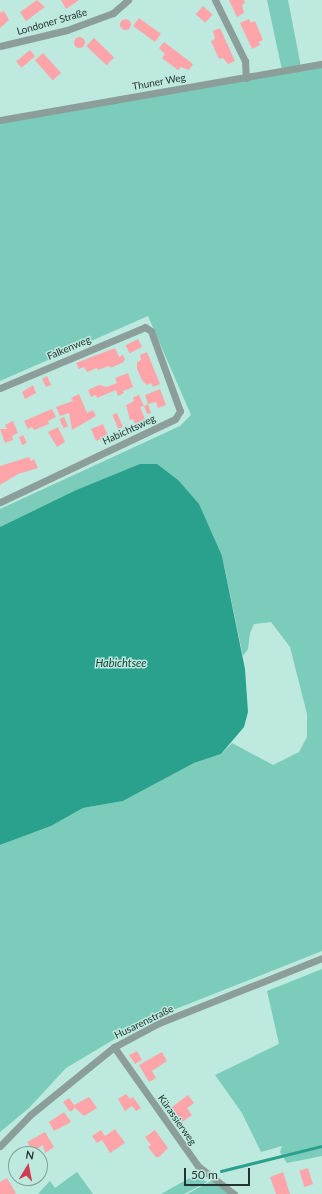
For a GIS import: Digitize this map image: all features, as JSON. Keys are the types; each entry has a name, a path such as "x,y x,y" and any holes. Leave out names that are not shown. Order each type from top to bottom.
{"street":[{"name":"Londoner Straße","path":"0,46 68,30 113,13 128,0"},
{"path":"215,0 245,61 246,78"},
{"name":"Thuner Weg","path":"0,120 322,64"},
{"name":"Falkenweg","path":"0,388 145,327"},
{"name":"Habichtsweg","path":"0,502 176,419 180,411 151,331 145,327"},
{"name":"Husarenstraße","path":"0,1146 30,1115 114,1047 159,1023 322,958"},
{"name":"Kürassierweg","path":"114,1047 198,1166 234,1194"}],"shaded area":[{"path":"267,0 288,0 301,67 322,64 322,951 163,1014 113,1040 66,1068 29,1108 0,1132 0,845 51,826 83,808 123,801 194,763 221,754 232,743 273,765 299,752 307,737 307,714 290,647 271,622 254,624 250,633 248,649 243,656 222,556 74,491 0,527 0,509 180,426 191,415 148,316 0,381 0,121 282,70"},
{"path":"322,969 322,1156 287,1163 280,1152 282,1146 261,1152 242,1113 215,1075 279,1044 267,991"},
{"path":"77,1172 93,1194 38,1194 45,1186 48,1186 50,1181 55,1188"},
{"path":"195,1175 207,1182 184,1194 161,1194"},
{"path":"211,1181 230,1194 187,1194"}],"water":[{"name":"Habichtsee","path":"140,464 157,464 178,480 199,504 222,556 245,669 248,712 244,727 221,754 194,763 123,801 83,808 51,826 0,845 0,527 74,491"}],"building":[{"path":"37,0 45,7 26,21 20,12"},
{"path":"61,0 79,0 66,9"},
{"path":"229,0 244,0 245,3 242,5 244,13 237,17"},
{"path":"203,6 213,15 205,23 196,14"},
{"path":"4,11 9,20 0,28 0,13"},
{"path":"125,18 129,20 131,24 129,28 125,30 121,28 119,24 121,20"},
{"path":"139,18 161,34 155,42 133,26"},
{"path":"249,19 251,23 255,21 263,40 259,42 260,45 252,49 240,23"},
{"path":"220,28 235,61 228,64 223,58 219,59 211,41 215,39 213,31"},
{"path":"79,36 83,38 85,42 83,46 79,48 75,46 73,42 75,38"},
{"path":"94,38 114,57 107,65 86,46"},
{"path":"164,42 193,64 189,70 181,67 178,70 162,58 165,54 159,48"},
{"path":"30,50 35,56 21,68 16,62"},
{"path":"43,53 61,73 53,80 35,60"},
{"path":"138,339 142,347 130,353 126,345"},
{"path":"115,348 119,357 123,355 125,360 122,363 110,368 109,366 98,370 97,368 87,372 84,367 79,369 76,363"},
{"path":"147,352 160,384 153,387 151,383 147,385 142,380 137,369 137,362 141,360 140,355"},
{"path":"128,373 133,387 123,391 124,393 118,396 116,390 97,398 96,395 91,397 88,390 99,385 107,387 117,383 115,378"},
{"path":"47,376 51,385 46,387 42,379"},
{"path":"33,385 36,393 25,399 22,392"},
{"path":"160,389 166,405 158,408 156,402 148,404 145,395"},
{"path":"79,394 87,413 93,410 96,416 72,430 69,413 60,416 56,407 73,401 71,398"},
{"path":"139,395 144,406 140,407 145,419 135,424 133,419 130,420 126,405 134,401 133,397"},
{"path":"148,404 151,413 147,414 144,406"},
{"path":"52,409 56,417 48,421 49,424 34,430 32,427 28,429 24,421"},
{"path":"117,413 123,427 118,429 112,415"},
{"path":"64,417 68,426 63,428 59,419"},
{"path":"13,421 18,433 12,436 13,440 5,443 0,429 7,429 5,425"},
{"path":"103,424 108,436 96,441 91,429"},
{"path":"58,427 65,442 57,447 48,432"},
{"path":"23,435 27,443 22,445 19,437"},
{"path":"29,457 31,461 34,459 38,468 18,474 0,485 0,466"},
{"path":"137,1051 142,1060 135,1064 129,1055"},
{"path":"162,1052 167,1061 152,1071 156,1078 149,1082 139,1065"},
{"path":"126,1094 130,1099 133,1097 141,1108 136,1111 132,1106 125,1111 118,1099"},
{"path":"188,1095 194,1103 187,1108 192,1115 182,1122 172,1107"},
{"path":"89,1097 97,1108 84,1116 75,1108 70,1112 63,1102 69,1098 74,1105"},
{"path":"64,1112 71,1122 54,1131 49,1122"},
{"path":"115,1129 125,1143 110,1153 102,1140 97,1143 92,1136 101,1130 105,1136"},
{"path":"155,1130 168,1148 159,1157 156,1157 148,1147 151,1145 145,1137"},
{"path":"45,1132 54,1147 48,1151 48,1146 30,1146 27,1142"},
{"path":"308,1168 313,1184 304,1187 299,1171"},
{"path":"283,1172 290,1194 276,1194 270,1177"},
{"path":"7,1178 8,1186 12,1186 16,1193 0,1194 0,1182"}],"waterway":[{"path":"221,1171 322,1146"}]}
